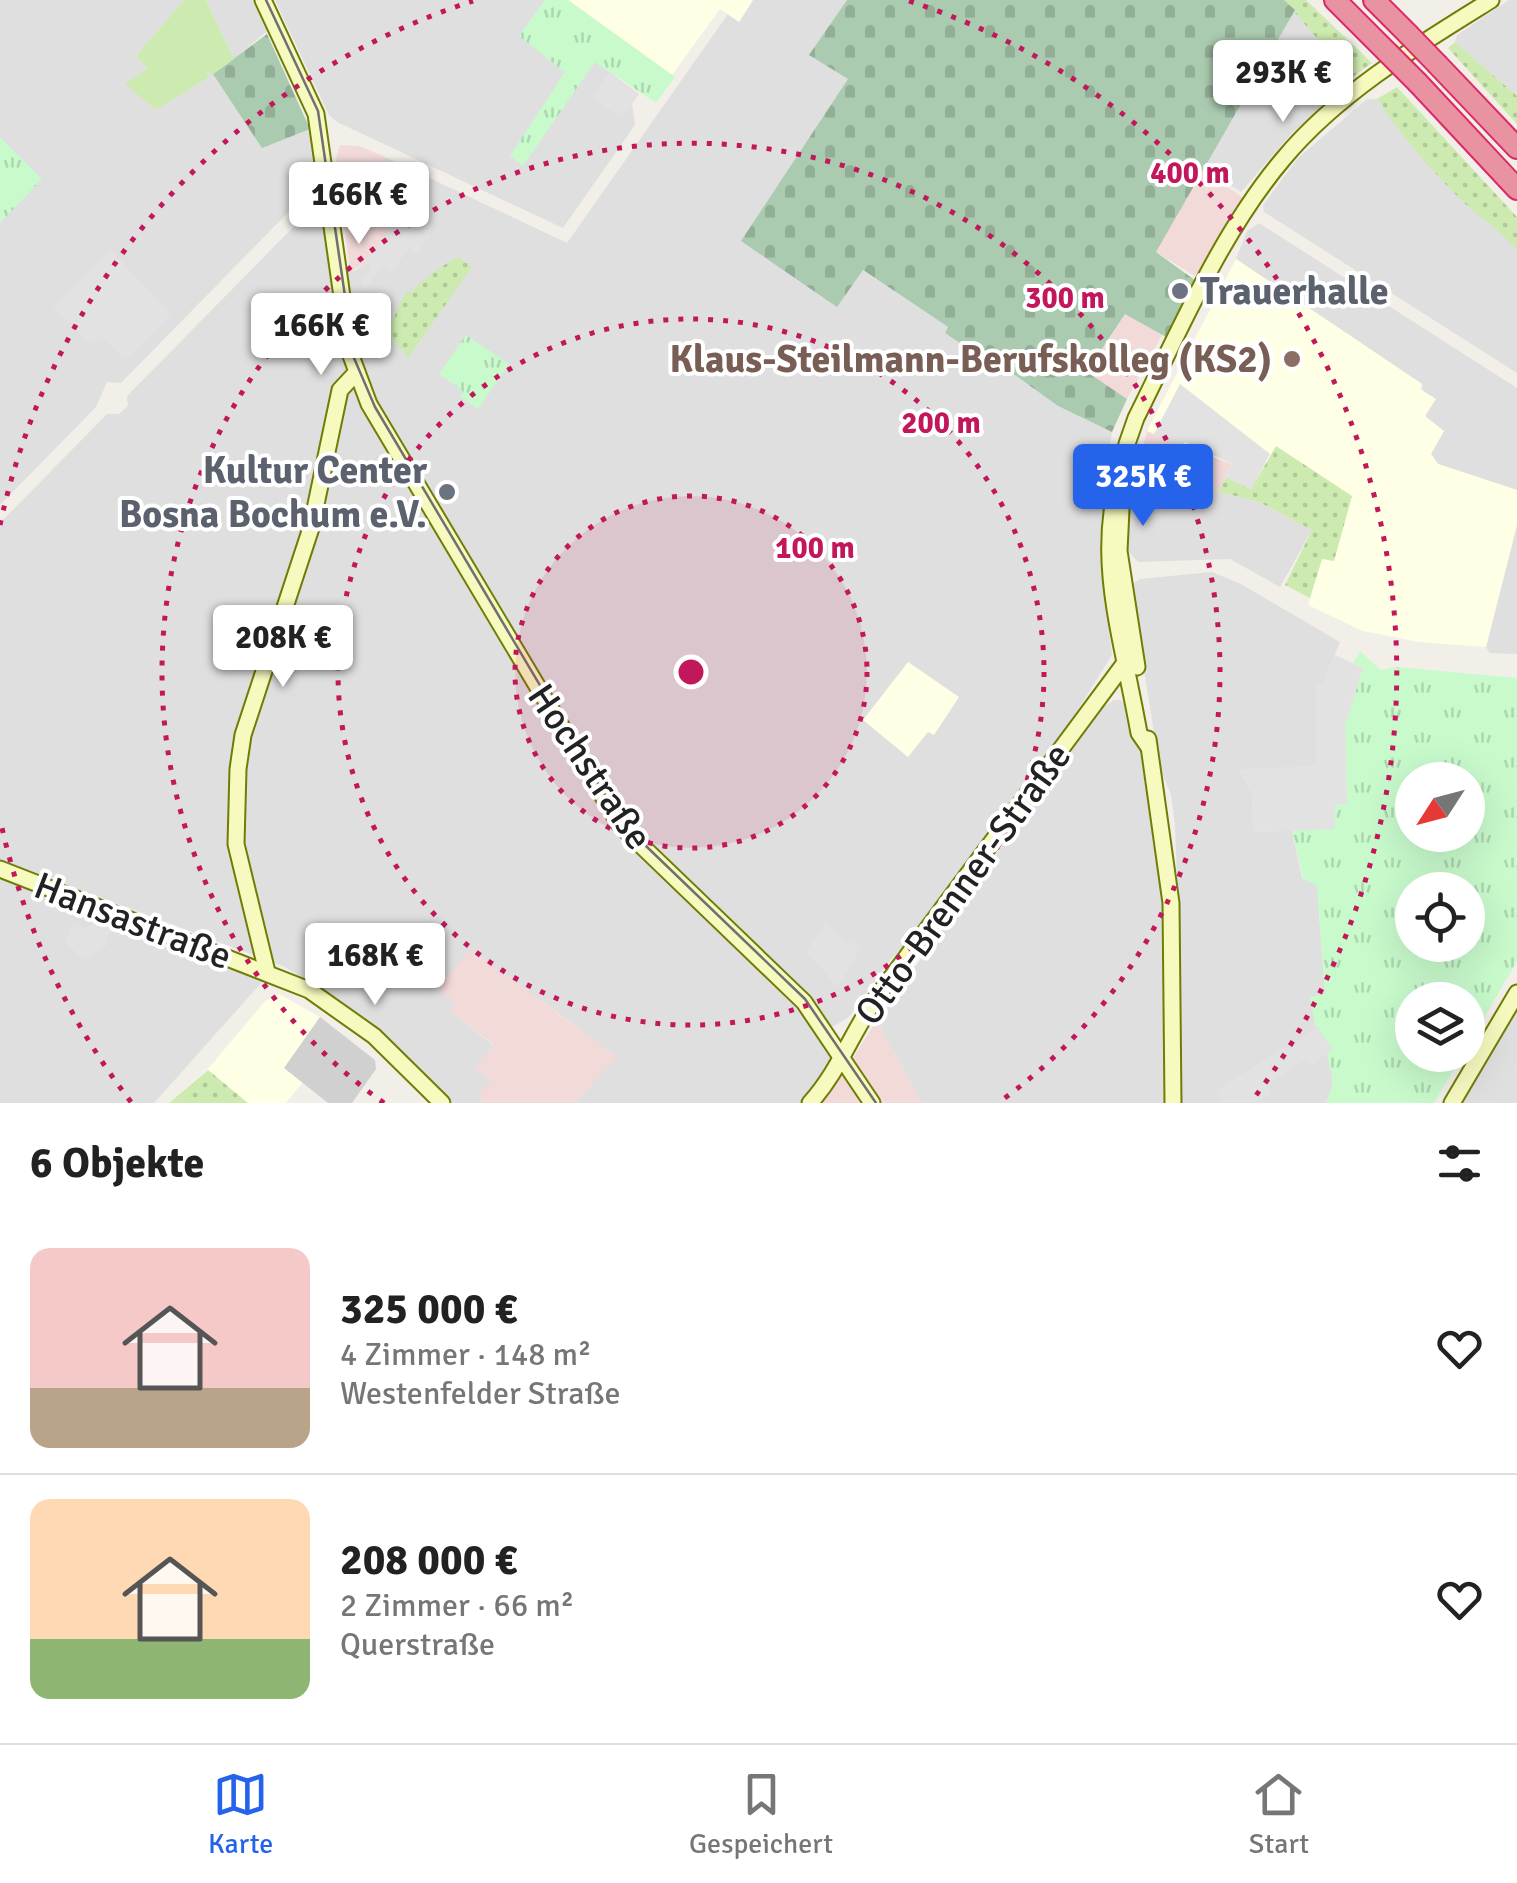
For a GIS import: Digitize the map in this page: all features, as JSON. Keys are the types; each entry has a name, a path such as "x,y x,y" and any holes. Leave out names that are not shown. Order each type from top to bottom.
{"highway":[{"path":"1336,0 1517,189"},
{"path":"1374,0 1517,148"}],"street":[{"name":"Hochstraße","path":"263,0 318,120 356,374 362,390 620,825 798,996 872,1103"},
{"path":"1173,1103 1171,903 1164,828 1115,572 1121,510 1116,502 1125,447 1136,418 1227,244 1271,174 1336,107 1491,0"},
{"path":"267,972 236,844 243,735 312,528 340,390 356,374"},
{"path":"338,408 362,390"},
{"path":"1130,657 1139,733 1148,746"},
{"name":"Otto-Brenner-Straße","path":"810,1103 844,1058 863,1017 1130,657"},
{"name":"Otto-Brenner-Straße","path":"1088,714 1109,698 1122,698 1134,707"},
{"name":"Hansastraße","path":"0,869 309,990 356,1023 442,1103"},
{"path":"1452,1103 1517,993"}],"shaded area":[{"path":"0,0 184,0 136,56 149,68 126,84 156,110 208,77 206,72 211,69 262,147 310,129 316,134 319,181 121,383 107,382 96,407 0,505"},
{"path":"206,0 257,0 271,28 234,59"},
{"path":"275,0 545,0 520,36 596,62 639,94 632,103 635,125 563,228 337,122 329,115"},
{"path":"568,0 753,0 739,22 720,9 672,75"},
{"path":"753,0 847,0 810,55 849,79 862,270 948,327 945,333 974,353 998,368 1001,365 1058,406 1112,432 1104,477 1100,553 1112,655 1058,741 931,916 887,964 849,1017 821,1034 837,1056 834,1065 801,1103 575,1103 616,1057 545,1003 457,1004 451,1011 494,1046 492,1082 483,1094 483,1103 451,1103 410,1059 342,1003 285,967 0,860 0,523 107,414 119,414 128,406 127,396 316,204 324,204 335,273 356,270 365,263 384,206 368,193 385,157 567,243 728,14 739,22"},
{"path":"1509,0 1517,0 1517,96 1455,42 1457,35"},
{"path":"1295,10 1353,77 1352,83 1292,133 1241,192 1202,168"},
{"path":"609,73 639,94 622,118 592,98"},
{"path":"1367,99 1377,99 1460,199 1495,223 1517,251 1517,373 1264,212 1263,205 1298,158"},
{"path":"340,145 360,146 385,157 368,193 395,221 365,263 350,272 336,158"},
{"path":"1202,168 1243,198 1195,276 1156,252"},
{"path":"404,208 433,228 429,237 417,253 409,248 392,272 382,266 366,288 360,283 371,268 365,263"},
{"path":"1259,223 1517,388 1517,490 1438,464 1431,454 1422,384 1236,259 1247,231"},
{"path":"111,250 171,314 125,360 101,337 92,345 53,307"},
{"path":"1236,259 1422,384 1420,389 1436,399 1425,416 1444,431 1431,454 1438,464 1517,490 1517,525 1486,647 1419,642 1363,631 1308,605 1322,558 1334,561 1352,496 1251,490 1226,477 1232,464 1147,431"},
{"path":"1126,313 1162,335 1127,399 1087,373"},
{"path":"1180,384 1270,454 1251,490 1226,477 1232,464 1185,442 1181,447 1154,434"},
{"path":"1147,431 1232,464 1219,492 1134,484"},
{"path":"1134,484 1219,492 1259,502 1312,530 1280,587 1230,559 1138,562 1127,550 1128,488"},
{"path":"1517,525 1517,654 1490,653 1486,647"},
{"path":"1212,572 1241,584 1340,642 1323,684 1316,685 1316,766 1240,770 1252,793 1254,832 1292,830 1302,878 1317,885 1325,995 1311,997 1315,1024 1332,1050 1333,1085 1326,1103 1180,1103 1181,992 1175,826 1171,795 1160,768 1130,586 1140,579"},
{"path":"1335,655 1363,668 1345,725 1347,804 1335,805 1335,829 1254,832 1252,793 1240,769 1316,766 1316,684 1323,683"},
{"path":"908,662 959,697 934,735 928,732 908,757 863,720"},
{"path":"1121,700 1131,711 1145,764 1166,915 1167,1103 922,1103 876,1021 1102,708"},
{"path":"0,872 262,982 154,1103 0,1103"},
{"path":"97,921 114,931 104,937 108,945 83,960 65,941 73,924 86,929"},
{"path":"826,922 848,945 852,940 862,947 838,987 806,952"},
{"path":"471,949 617,1057 575,1103 483,1103 478,1094 492,1082 475,1067 494,1045 450,1011 456,1004 437,988"},
{"path":"279,994 320,1017 285,1068 303,1082 286,1103 169,1103 207,1070 265,1001"},
{"path":"1517,1004 1517,1103 1460,1103 1478,1072 1485,1072 1485,1060"},
{"path":"320,1017 375,1060 376,1069 352,1103 328,1103 284,1068"},
{"path":"876,1021 922,1103 819,1103 845,1071"},
{"path":"1318,1027 1332,1050 1312,1065 1307,1059 1268,1084 1271,1093 1253,1103 1222,1103 1215,1091"}],"green space":[{"path":"184,0 206,0 234,59 213,74 206,71 209,77 156,110 125,84 148,68 136,56"},
{"path":"545,0 568,0 675,77 656,103 595,62 523,166 510,156 565,72 519,36"},
{"path":"847,0 1284,0 1295,10 1156,252 1196,281 1166,337 1125,314 1087,372 1127,399 1112,432 1058,406 1001,365 998,369 945,333 948,327 863,270 837,307 741,241 848,79 809,55"},
{"path":"1284,0 1306,0 1372,63 1351,78"},
{"path":"267,34 310,129 262,148 213,74"},
{"path":"1455,42 1517,96 1517,124 1448,48"},
{"path":"1397,87 1517,217 1517,251 1448,187 1395,125 1377,99"},
{"path":"0,137 42,179 0,223"},
{"path":"458,257 472,267 408,358 394,340 384,336 400,303 407,291 411,293"},
{"path":"466,335 509,364 478,409 460,397 463,391 439,374"},
{"path":"1276,446 1352,496 1334,561 1322,559 1310,598 1285,585 1312,530 1259,502 1219,492 1226,477 1251,489"},
{"path":"1360,651 1381,670 1397,667 1517,678 1517,961 1485,1017 1485,982 1395,982 1395,1072 1452,1072 1434,1103 1326,1103 1333,1084 1327,1053 1332,1050 1315,1024 1310,997 1325,994 1317,886 1303,878 1292,830 1335,829 1335,805 1347,804 1345,725 1363,668 1353,663"},
{"path":"208,1070 248,1103 169,1103"}],"tram line":[{"path":"266,0 318,111 354,358 375,407 621,822 805,999 876,1103"}],"place":[{"name":"Trauerhalle","path":"1180,291"},
{"name":"Klaus-Steilmann-Berufskolleg (KS2)","path":"1292,359"},
{"name":"Kultur Center Bosna Bochum e.V.","path":"447,492"}]}
